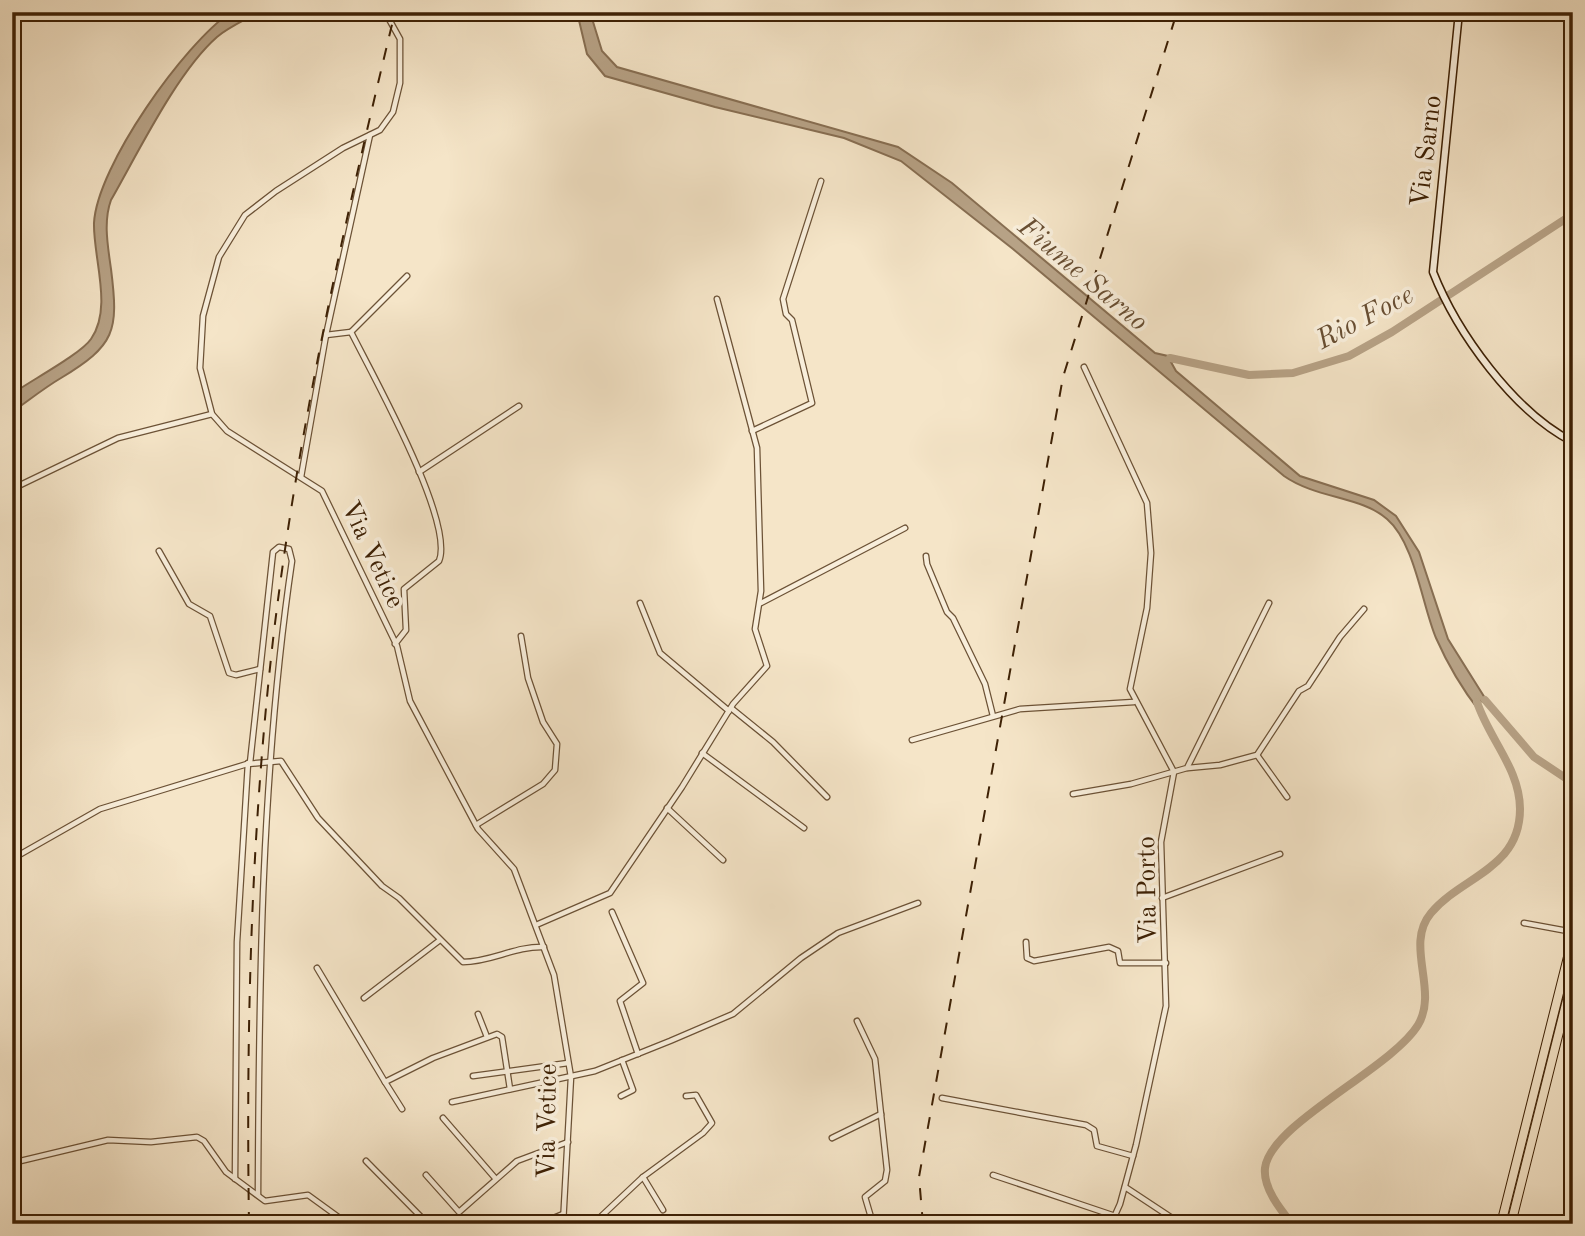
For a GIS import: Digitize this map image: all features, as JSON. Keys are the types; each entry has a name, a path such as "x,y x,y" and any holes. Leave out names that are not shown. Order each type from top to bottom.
{"highway":[{"path":"1500,1224 1573,934"},
{"path":"1511,1224 1573,976"}],"main road":[{"name":"Via Sarno","path":"1459,12 1433,272 1441,293 1508,391 1549,430 1573,442"}],"street":[{"path":"12,489 118,438 212,414 200,368 203,316 219,257 245,215 287,183 380,130 393,112 400,83 400,39 385,12"},
{"path":"300,477 326,335 370,135"},
{"path":"752,431 812,403 792,320 786,314 783,299 821,181"},
{"path":"326,335 351,332 407,276"},
{"path":"536,925 610,892 730,709 767,666 755,629 760,603 761,510 757,449 717,299"},
{"path":"351,332 419,472 439,526 441,556 436,565 404,589 402,599 406,630 396,644"},
{"path":"1084,367 1147,503 1151,553 1147,608 1130,690 1174,772"},
{"path":"419,472 519,407"},
{"name":"Via Vetice","path":"212,414 227,431 323,491 396,644 410,701 476,825 514,869 554,975 571,1077 563,1224"},
{"path":"760,603 905,528"},
{"path":"235,1179 237,942 249,763 273,552 279,547 289,549 292,561 270,760 260,948 258,1195"},
{"path":"159,551 189,604 210,616 229,673 236,675 260,669"},
{"path":"926,556 926,564 947,612 953,618 985,684 993,716"},
{"path":"640,603 660,653 773,742 827,797"},
{"path":"1187,768 1269,603"},
{"path":"1073,794 1187,768 1220,765 1257,755 1299,691 1308,686 1340,637 1364,609"},
{"path":"476,825 543,784 555,770 556,744 543,722 528,678 521,636"},
{"path":"912,740 1029,708 1135,702"},
{"path":"702,752 804,828"},
{"path":"1257,755 1287,797"},
{"path":"12,859 100,810 249,763 281,761 318,818 382,886 399,898 463,962 474,962 524,946 544,947"},
{"name":"Via Porto","path":"1111,1224 1133,1156 1164,1019 1166,963 1161,842 1174,772"},
{"path":"667,808 723,860"},
{"path":"1162,898 1280,854"},
{"path":"452,1102 571,1077 638,1054 733,1014 801,958 838,933 918,902"},
{"path":"612,912 643,983 620,1002 638,1054"},
{"path":"1524,923 1573,934"},
{"path":"363,998 440,940"},
{"path":"1026,942 1027,957 1034,961 1109,947 1118,951 1120,963 1166,963"},
{"path":"317,968 402,1109"},
{"path":"478,1014 487,1037"},
{"path":"857,1021 875,1059 887,1175 865,1197 873,1224"},
{"path":"385,1082 497,1034 502,1037 510,1089"},
{"path":"621,1096 633,1090 622,1060"},
{"path":"473,1076 568,1063"},
{"path":"593,1224 643,1177 704,1133 712,1123 696,1095 686,1096"},
{"path":"942,1098 1086,1125 1094,1130 1097,1146 1133,1156"},
{"path":"832,1138 881,1114"},
{"path":"443,1118 495,1178"},
{"path":"12,1163 108,1140 151,1142 197,1138 204,1141 214,1157 235,1179 265,1201 308,1195 348,1224"},
{"path":"426,1175 459,1213 517,1161 568,1142"},
{"path":"366,1161 428,1224"},
{"path":"993,1175 1115,1216"},
{"path":"643,1177 663,1210"},
{"path":"1125,1186 1181,1224"},
{"path":"539,1224 563,1214"}],"shaded area":[{"path":"231,12 259,12 217,37 187,71 159,114 111,200 107,234 114,308 113,322 103,346 93,356 12,412 12,394 66,360 91,339 101,313 94,223 99,199 110,170 146,108 168,78 190,50"},
{"name":"Fiume Sarno","path":"577,12 590,12 602,51 617,67 898,147 952,183 1155,353 1181,359 1171,362 1176,371 1300,476 1374,500 1396,516 1419,552 1448,639 1490,706 1481,701 1478,704 1480,712 1450,667 1436,638 1405,543 1387,519 1365,506 1310,489 1284,476 1013,249 901,161 844,138 715,107 605,76 587,54"}],"waterway":[{"name":"Rio Foce","path":"1170,358 1249,375 1293,373 1349,356 1392,332 1573,214"},
{"path":"1485,700 1534,757 1573,783"},
{"path":"1292,1224 1273,1198 1265,1176 1265,1168 1272,1151 1287,1133 1384,1059 1404,1042 1418,1025 1425,997 1421,953 1424,926 1431,913 1444,900 1500,859 1517,829 1520,809 1515,781 1477,702"}],"railway":[{"path":"249,1224 249,1005 255,859 273,640 309,403 358,168 395,12"},
{"path":"923,1224 919,1177 1063,377 1177,12"}]}
